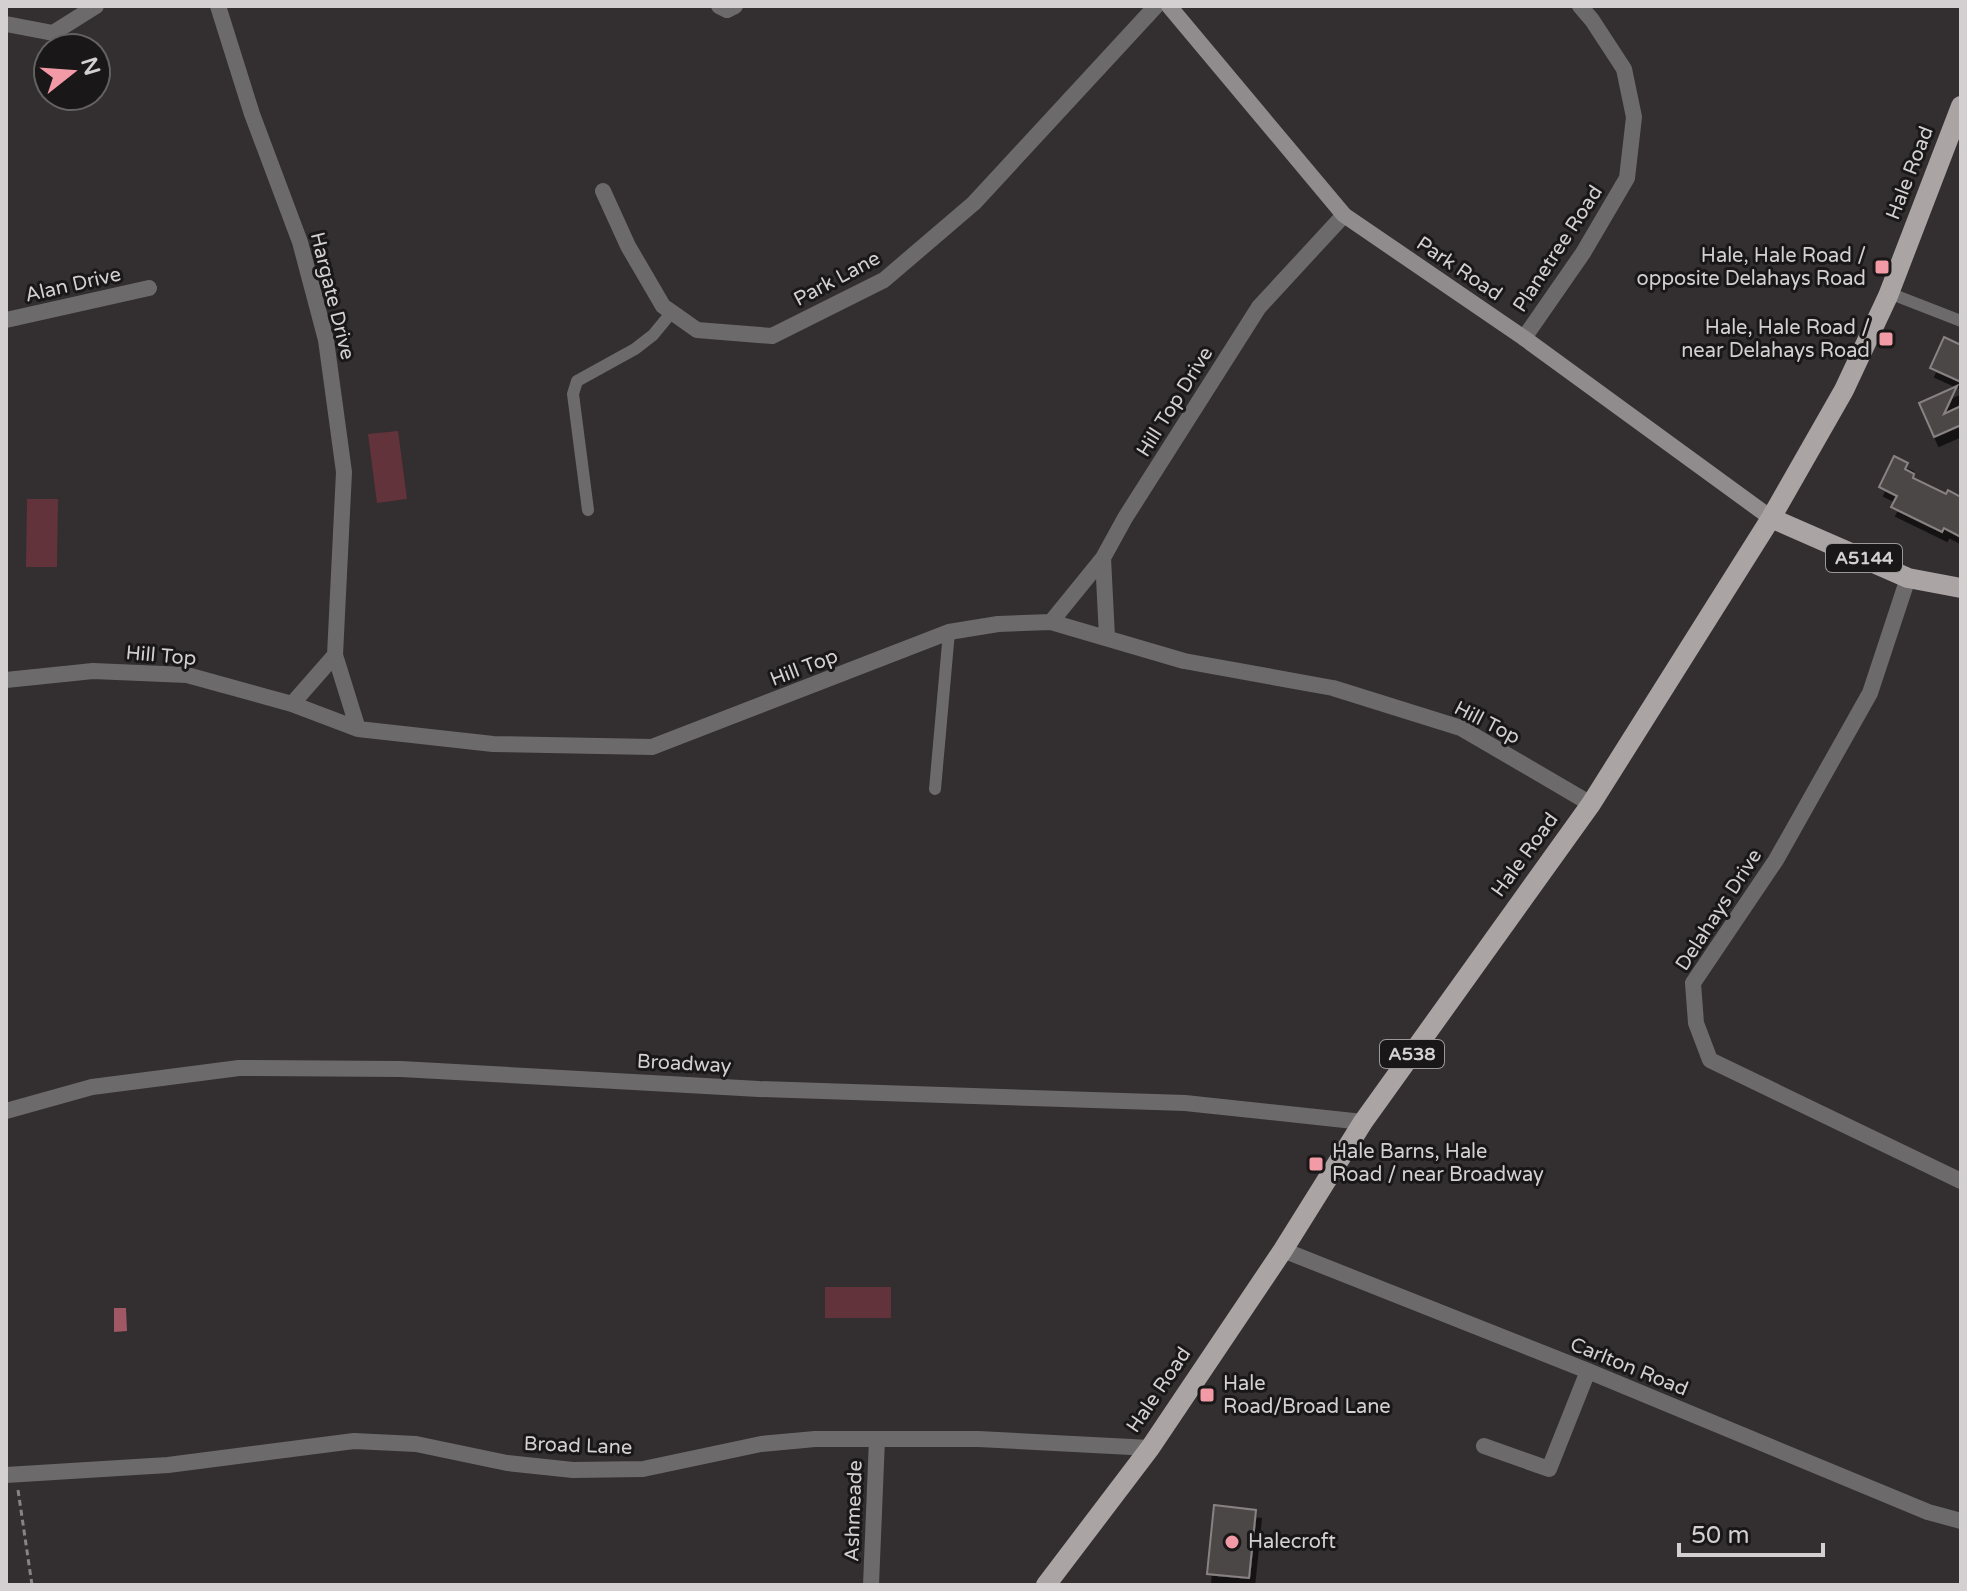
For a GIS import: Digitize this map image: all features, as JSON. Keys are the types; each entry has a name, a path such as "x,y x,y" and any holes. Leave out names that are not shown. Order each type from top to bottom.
{"main road":[{"name":"Park Road","path":"1169,6 1344,215 1524,338 1771,518"},
{"name":"Hale Road","path":"1046,1585 1150,1448 1283,1250 1363,1122 1591,804 1771,518 1844,390 1889,293 1959,117"},
{"name":"A5144","path":"1771,518 1908,578 1961,588"}],"street":[{"path":"6,24 53,33 96,6"},
{"name":"Hargate Drive","path":"218,6 252,114 300,242 326,340 344,472 335,655 358,729"},
{"path":"719,6 727,10 735,6"},
{"name":"Park Lane","path":"603,191 628,246 663,306 697,330 772,336 884,280 974,203 1156,6"},
{"name":"Planetree Road","path":"1524,338 1583,253 1627,178 1634,117 1624,69 1580,6"},
{"name":"Hill Top Drive","path":"1051,622 1103,558 1125,518 1259,307 1344,215"},
{"name":"Alan Drive","path":"6,320 149,288"},
{"path":"1103,558 1107,637"},
{"name":"Delahays Drive","path":"1908,578 1870,693 1776,860 1693,983 1696,1023 1710,1060 1961,1181"},
{"name":"Hill Top","path":"6,680 93,671 187,675 292,704 358,729 493,744 652,747 949,632 998,624 1051,622 1184,661 1333,688 1461,728 1591,804"},
{"path":"292,704 335,655"},
{"name":"Broadway","path":"7,1107 92,1087 239,1068 387,1069 944,1097 1185,1103 1363,1122"},
{"name":"Carlton Road","path":"1283,1250 1588,1371 1928,1512 1961,1521"},
{"path":"1484,1446 1549,1469 1588,1371"},
{"name":"Broad Lane","path":"11,1474 168,1465 354,1441 416,1444 507,1463 573,1470 643,1469 761,1444 815,1439 978,1439 1150,1448"},
{"name":"Ashmeade","path":"871,1585 877,1439"}],"lane":[{"path":"1889,293 1961,321"},
{"path":"588,510 573,394 577,381 635,349 653,335 672,312"},
{"path":"935,789 949,632"}],"path":[{"path":"11,1474 32,1585"}],"shaded area":[{"path":"398,431 407,499 377,503 368,434"},
{"path":"27,499 58,499 57,567 26,567"},
{"path":"825,1287 891,1287 891,1318 825,1318"},
{"path":"114,1308 126,1308 127,1331 114,1332"}],"building":[{"path":"1944,337 1961,345 1961,382 1930,368"},
{"path":"1957,386 1944,414 1961,406 1961,425 1934,437 1919,403"},
{"path":"1894,456 1908,463 1905,469 1914,474 1913,478 1946,494 1948,490 1961,497 1961,537 1944,528 1942,532 1891,507 1897,496 1879,487"},
{"name":"Halecroft","path":"1214,1505 1256,1510 1249,1578 1207,1574"}],"place":[{"name":"Hale, Hale Road / opposite Delahays Road","path":"1882,267"},
{"name":"Hale, Hale Road / near Delahays Road","path":"1886,339"},
{"name":"Hale Barns, Hale Road / near Broadway","path":"1316,1164"},
{"name":"Hale Road/Broad Lane","path":"1207,1395"},
{"name":"Halecroft","path":"1232,1542"}]}
